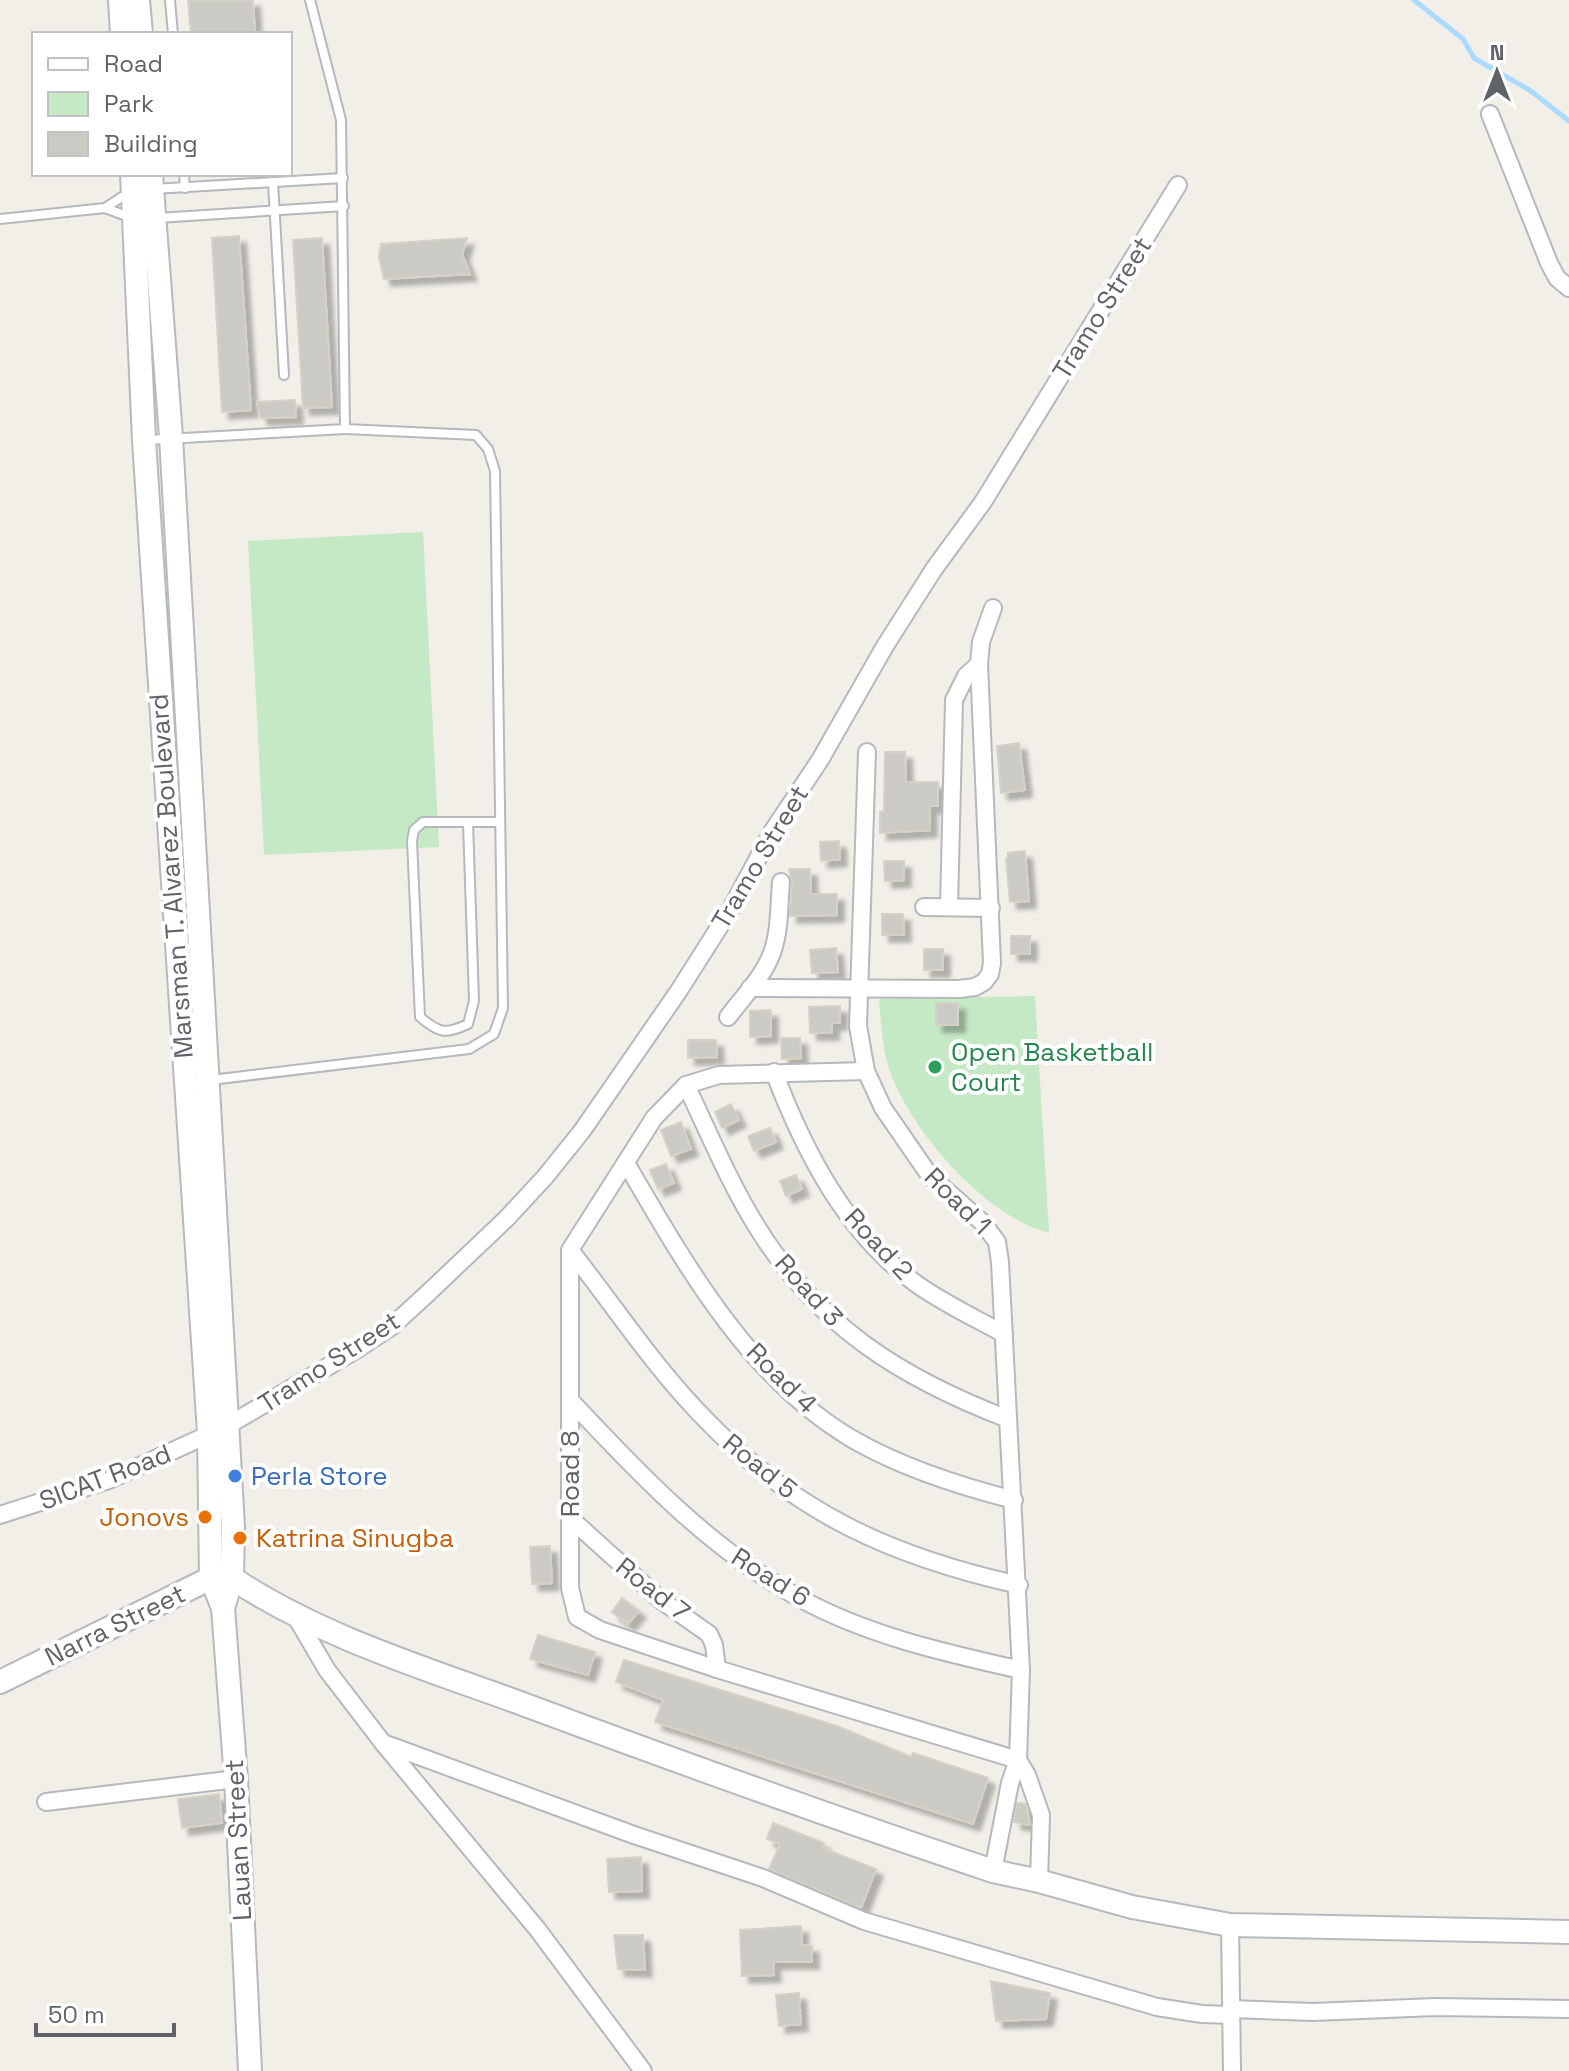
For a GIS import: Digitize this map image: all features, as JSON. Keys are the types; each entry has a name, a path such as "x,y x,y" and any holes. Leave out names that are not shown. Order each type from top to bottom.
{"street":[{"path":"120,0 122,32"},
{"path":"138,0 141,32"},
{"path":"1490,114 1549,263 1557,278 1569,288"},
{"name":"Marsman T. Alvarez Boulevard","path":"142,182 144,440 184,1079 218,1430 233,1527 221,1578"},
{"name":"Tramo Street","path":"218,1430 391,1327 507,1218 582,1131 678,992 732,907 772,832 820,760 885,646 934,569 983,502 1178,185"},
{"name":"Marsman T. Alvarez Boulevard","path":"144,219 171,437 207,1080 218,1430"},
{"path":"750,988 959,989 975,987 990,974 991,908 979,664 981,642 993,608"},
{"path":"949,907 954,700 966,676 979,664"},
{"name":"Road 1","path":"867,752 858,1026 866,1071 883,1108 930,1176 983,1223 997,1242 1019,1585 1021,1670 1018,1760"},
{"path":"728,1017 772,952 781,882"},
{"path":"924,907 991,908"},
{"path":"570,1250 654,1118 686,1085 719,1075 866,1071"},
{"name":"Road 2","path":"774,1072 797,1128 860,1230 915,1283 1004,1334"},
{"name":"Road 3","path":"686,1085 738,1195 758,1229 790,1274 836,1324 920,1382 1008,1419"},
{"name":"Road 4","path":"626,1163 699,1282 751,1349 822,1419 865,1445 929,1474 1014,1500"},
{"name":"Road 8","path":"570,1250 570,1588 577,1617 600,1630 717,1669 1018,1760"},
{"name":"Road 5","path":"570,1250 704,1419 745,1459 787,1492 863,1536 967,1572 1019,1585"},
{"name":"Road 6","path":"570,1400 632,1467 692,1523 721,1547 801,1599 907,1642 1021,1670"},
{"name":"SICAT Road","path":"0,1515 109,1480 218,1430"},
{"name":"Road 7","path":"571,1519 662,1601 709,1634 714,1645 717,1669"},
{"path":"221,1578 296,1617 613,1738 993,1871 1132,1907 1230,1925 1569,1932"},
{"name":"Lauan Street","path":"221,1578 236,1779 250,2071"},
{"name":"Narra Street","path":"0,1682 221,1578"},
{"path":"296,1617 327,1670 383,1743 538,1930 643,2071"},
{"path":"383,1743 634,1835 763,1878 864,1921 1157,2007 1202,2014 1435,2007 1569,2009"},
{"path":"993,1871 1010,1783 1018,1760"},
{"path":"1018,1760 1027,1775 1041,1815 1039,1881"},
{"path":"46,1802 236,1779"},
{"path":"1230,1925 1232,2071"}],"lane":[{"path":"170,0 173,32"},
{"path":"310,0 341,120 345,429"},
{"path":"184,176 185,188"},
{"path":"105,208 142,182 185,188 343,178"},
{"path":"273,182 284,375"},
{"path":"0,219 105,208 144,219 344,206"},
{"path":"144,440 345,429 476,435 488,449 495,471 503,1008 494,1034 469,1049 207,1080 184,1079"},
{"path":"468,822 474,1001 468,1024 454,1031 436,1031 420,1017 414,830 423,822 468,822 499,822"}],"green space":[{"path":"423,532 439,847 264,855 248,541"},
{"path":"1035,996 1049,1233 1001,1210 962,1177 927,1137 890,1072 879,999"}],"building":[{"path":"188,0 253,0 255,32 191,32"},
{"path":"239,236 251,410 222,412 212,238"},
{"path":"322,238 332,407 303,408 293,240"},
{"path":"467,238 462,254 470,274 384,279 379,257 381,244"},
{"path":"295,400 296,417 261,418 257,402"},
{"path":"1019,743 1025,790 1001,793 997,746"},
{"path":"885,752 905,752 906,782 938,782 938,806 930,806 930,830 880,833 880,812 884,812"},
{"path":"839,841 840,859 821,861 820,842"},
{"path":"1025,851 1029,901 1010,902 1006,859 1008,853"},
{"path":"884,861 904,861 904,880 885,881"},
{"path":"789,869 810,869 811,894 837,894 837,915 790,916 792,883"},
{"path":"882,914 903,914 904,935 882,935"},
{"path":"1011,936 1030,936 1030,954 1011,954"},
{"path":"836,948 838,972 812,973 810,950"},
{"path":"924,949 943,949 943,970 924,970"},
{"path":"936,1003 958,1003 958,1025 936,1025"},
{"path":"840,1006 840,1023 832,1023 832,1033 810,1033 809,1007"},
{"path":"771,1010 771,1036 750,1037 750,1011"},
{"path":"781,1038 800,1038 801,1058 782,1059"},
{"path":"688,1040 716,1040 717,1057 688,1058"},
{"path":"731,1104 739,1120 722,1128 715,1112"},
{"path":"681,1122 691,1149 671,1156 661,1130"},
{"path":"770,1128 776,1142 754,1151 748,1136"},
{"path":"666,1164 674,1183 658,1189 650,1170"},
{"path":"796,1175 802,1189 786,1196 780,1181"},
{"path":"550,1546 552,1583 532,1584 530,1547"},
{"path":"622,1598 639,1611 628,1624 612,1612"},
{"path":"538,1635 595,1652 588,1675 530,1659"},
{"path":"624,1660 837,1726 911,1757 913,1753 988,1778 973,1824 655,1722 663,1700 616,1682"},
{"path":"219,1794 222,1823 182,1828 178,1799"},
{"path":"1017,1803 1026,1804 1030,1825 1014,1822"},
{"path":"773,1823 824,1843 822,1848 876,1869 861,1908 769,1869 780,1844 767,1839"},
{"path":"641,1857 642,1891 609,1892 607,1859"},
{"path":"801,1926 802,1945 812,1946 812,1962 773,1962 774,1975 742,1976 740,1930"},
{"path":"614,1935 643,1935 645,1970 618,1969"},
{"path":"991,1981 1050,1993 1046,2019 996,2021"},
{"path":"799,1993 801,2024 779,2026 776,1995"}],"waterway":[{"path":"1414,0 1463,39 1474,58 1531,91 1569,121"}],"place":[{"name":"Open Basketball Court","path":"935,1067"},
{"name":"Perla Store","path":"235,1476"},
{"name":"Jonovs","path":"205,1517"},
{"name":"Katrina Sinugba","path":"240,1538"}]}
